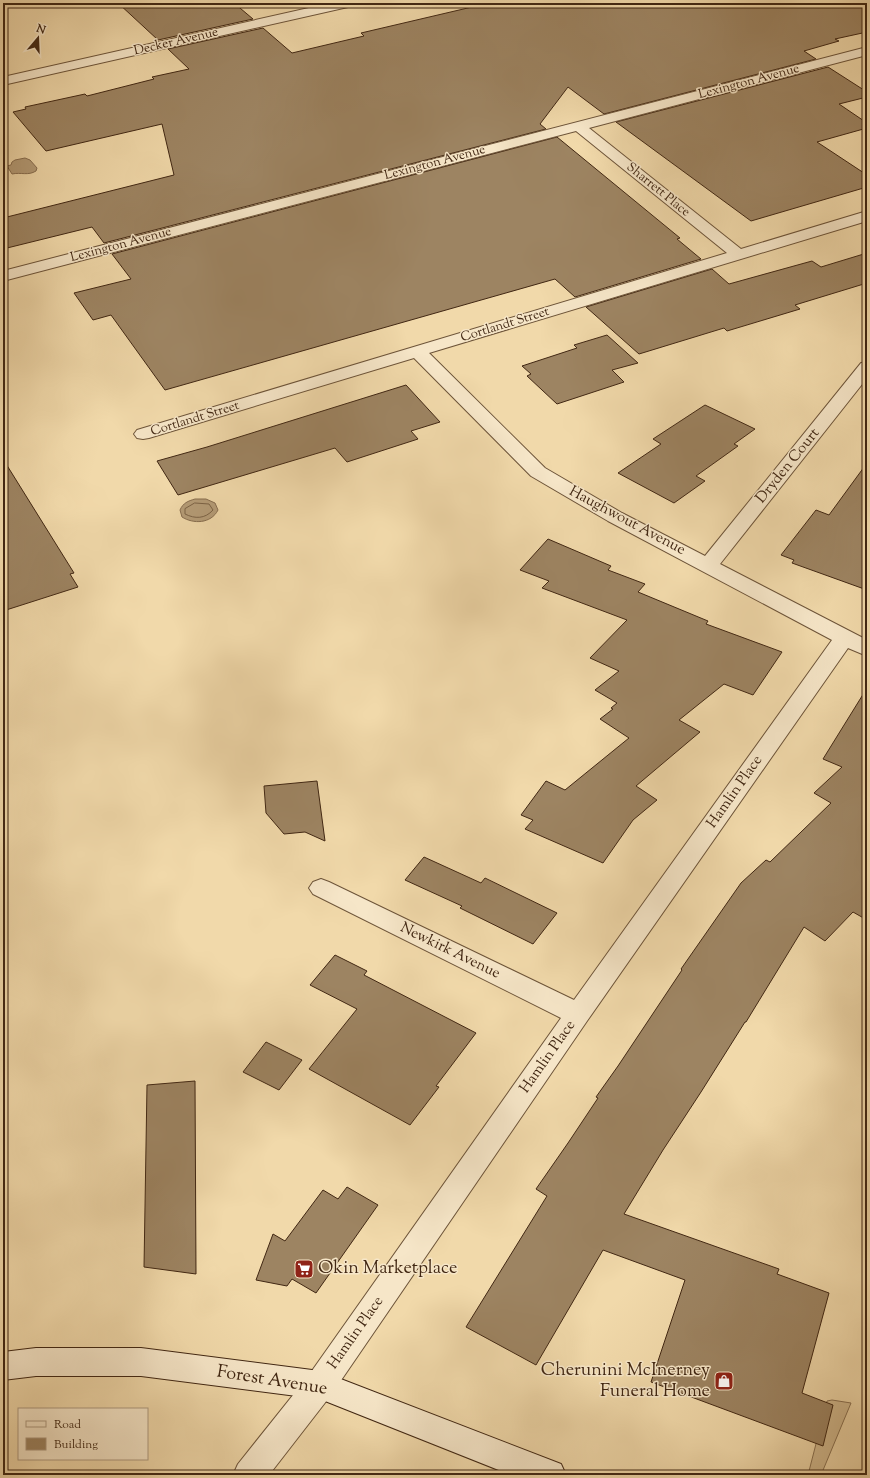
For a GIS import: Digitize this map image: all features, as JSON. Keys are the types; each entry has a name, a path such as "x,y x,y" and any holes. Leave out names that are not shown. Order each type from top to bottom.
{"street":[{"name":"Decker Avenue","path":"3,81 348,3"},
{"name":"Lexington Avenue","path":"3,276 867,51"},
{"name":"Sharrett Place","path":"578,126 738,254"},
{"name":"Cortlandt Street","path":"143,434 867,216"},
{"name":"Haughwout Avenue","path":"418,351 538,472 615,517 867,649"},
{"name":"Dryden Court","path":"709,565 867,367"},
{"name":"Hamlin Place","path":"249,1475 320,1385 578,1014 845,637"},
{"name":"Newkirk Avenue","path":"321,888 578,1014"},
{"name":"Forest Avenue","path":"3,1366 36,1362 141,1362 320,1385 550,1475"}],"shaded area":[{"path":"832,1400 851,1403 821,1475 808,1475 827,1401"}],"water":[{"path":"25,158 30,160 37,168 36,171 30,173 12,174 7,166 11,165 15,160"},
{"path":"195,499 206,499 215,503 218,510 215,515 206,520 196,522 182,517 180,510 184,504"}],"building":[{"path":"118,3 234,3 253,19 158,40"},
{"path":"489,3 867,3 867,32 835,39 839,41 804,51 816,59 604,114 568,87 540,124 546,129 104,243 92,227 3,249 3,218 174,175 162,124 46,151 13,112 26,109 25,107 85,94 87,96 154,79 152,77 189,69 168,49 263,28 292,53 364,36 361,33"},
{"path":"828,67 867,92 867,97 839,104 867,123 867,128 817,142 867,175 867,187 751,221 616,122"},
{"path":"557,137 680,238 677,239 701,259 575,297 555,279 165,390 111,315 93,320 74,293 131,279 112,254"},
{"path":"867,253 867,283 795,305 800,309 727,331 724,328 639,354 586,307 712,269 729,284 812,261 821,267"},
{"path":"607,335 638,363 612,370 624,382 557,404 527,376 531,374 522,366 577,348 574,345"},
{"path":"406,385 440,422 411,431 418,439 347,462 335,448 178,495 157,461 207,447"},
{"path":"705,405 755,429 734,444 738,446 696,476 705,481 674,503 618,473 661,444 653,439"},
{"path":"3,459 74,573 70,574 78,587 3,611"},
{"path":"867,463 867,590 792,563 794,560 781,555 816,510 829,515"},
{"path":"548,539 611,566 608,570 645,584 638,592 708,621 706,624 782,652 753,695 724,684 679,720 700,732 636,786 657,800 633,820 603,863 525,829 533,820 521,815 546,781 565,790 629,738 600,719 613,709 611,708 617,703 595,690 619,671 590,658 627,620 542,588 549,581 520,570"},
{"path":"867,688 867,920 853,912 825,941 804,927 746,1022 663,1150 624,1214 779,1269 777,1274 829,1293 802,1393 833,1405 823,1446 651,1382 685,1280 603,1250 536,1365 466,1327 547,1196 536,1189 598,1098 596,1097 682,970 681,969 741,883 766,860 770,862 831,803 814,793 842,767 823,759"},
{"path":"317,781 325,841 305,832 284,834 266,813 264,786"},
{"path":"424,857 481,883 485,878 557,913 533,944 460,908 462,906 405,880"},
{"path":"335,955 367,971 364,975 476,1033 436,1086 439,1087 410,1125 309,1069 357,1009 310,985"},
{"path":"266,1042 302,1060 279,1090 243,1072"},
{"path":"195,1081 196,1274 144,1267 147,1085"},
{"path":"347,1187 378,1205 316,1293 292,1279 287,1286 256,1280 273,1234 285,1241 323,1190 338,1199"}],"place":[{"name":"Okin Marketplace","path":"304,1269"},
{"name":"Cherunini McInerney Funeral Home","path":"724,1381"}]}
